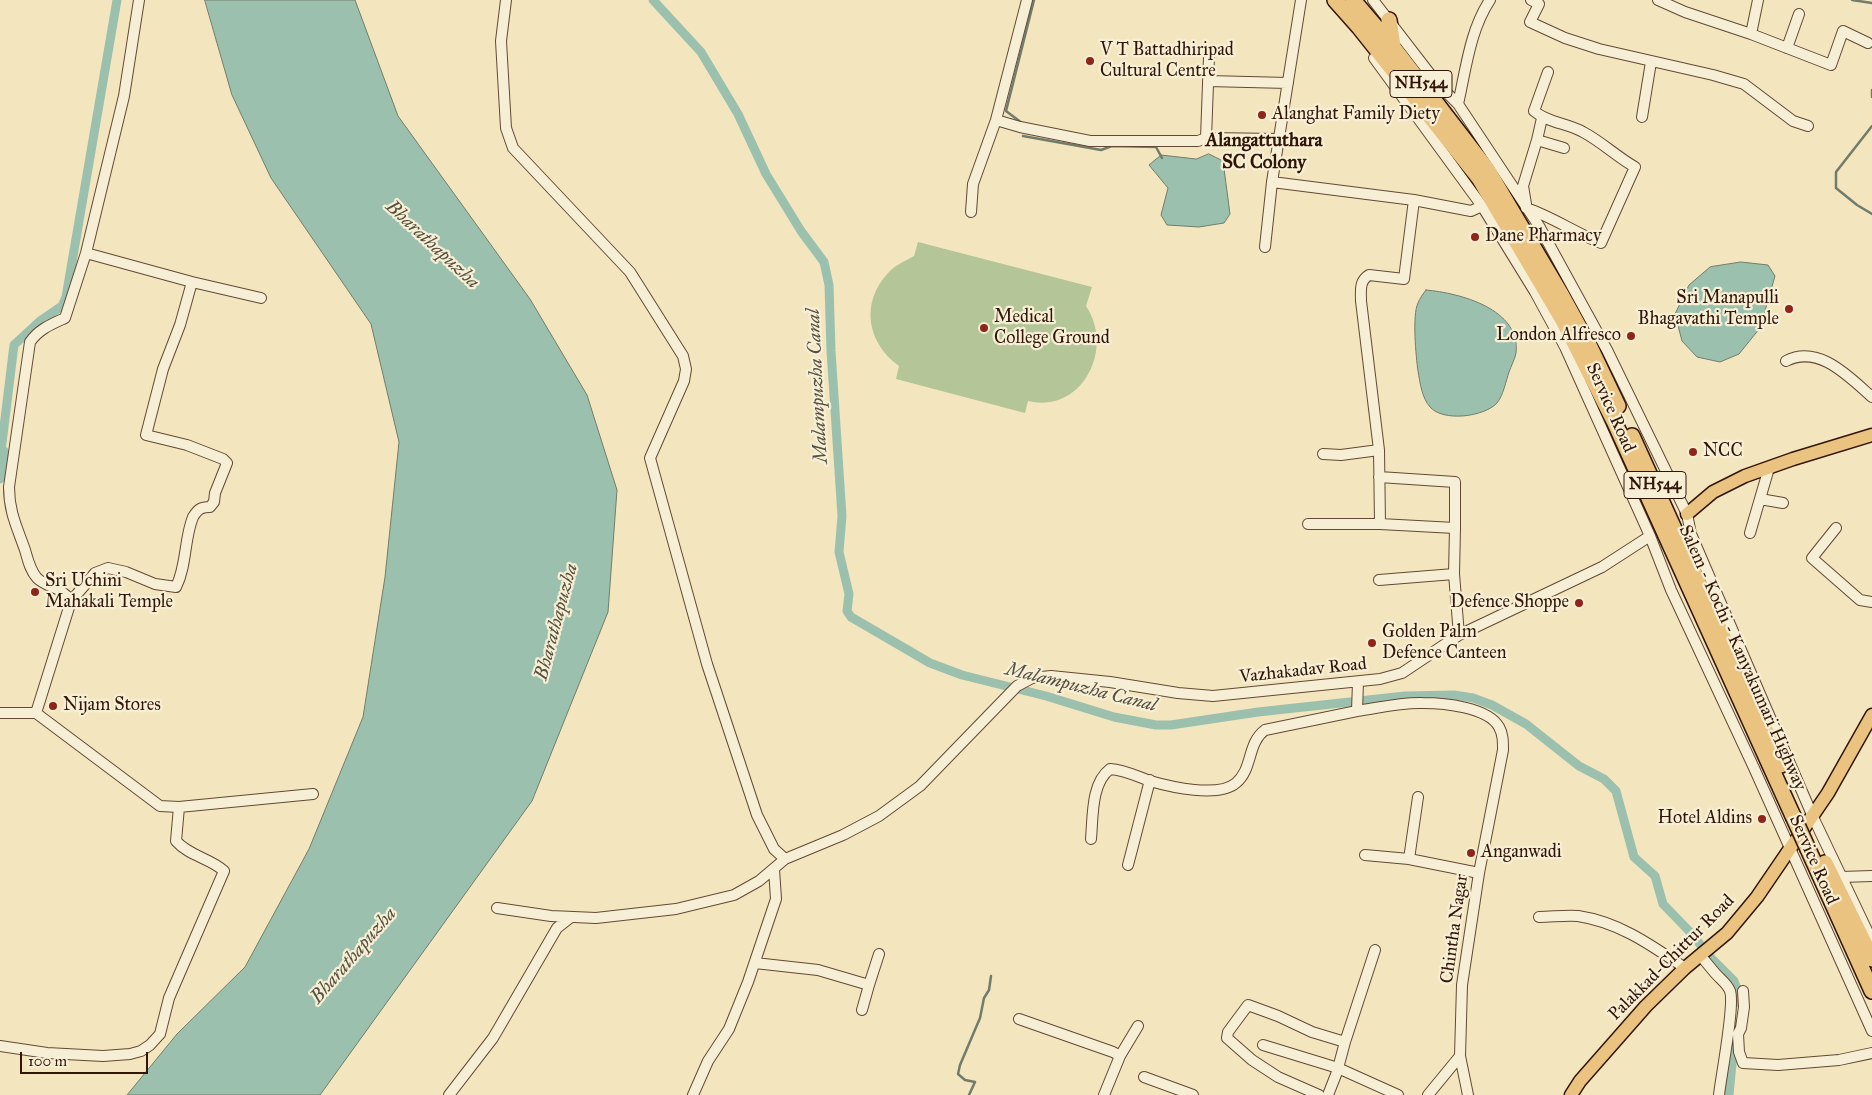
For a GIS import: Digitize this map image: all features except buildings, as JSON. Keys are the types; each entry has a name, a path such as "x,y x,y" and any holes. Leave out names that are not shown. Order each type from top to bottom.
{"highway":[{"name":"Salem - Kochi - Kanyakumari Highway","path":"1334,0 1359,27 1479,178 1564,322 1614,421 1802,815"},
{"name":"Salem - Kochi - Kanyakumari Highway","path":"1353,0 1393,47 1487,169 1561,294 1588,345 1668,515 1802,815 1811,845 1872,991"},
{"path":"1390,20 1393,47"},
{"name":"Salem - Kochi - Kanyakumari Highway","path":"1811,845 1872,959"}],"main road":[{"path":"1687,514 1713,492 1769,468 1872,435"},
{"name":"Palakkad-Chittur Road","path":"1571,1095 1580,1081 1618,1036 1685,968 1727,933 1758,897 1790,851 1802,815 1856,745 1872,715"}],"street":[{"path":"71,601 59,589 38,579 31,568 12,518 9,503 9,487 30,342 35,334 65,318 86,253 124,96 139,0"},
{"path":"497,908 551,916 596,918 676,909 734,895 759,881 785,860 774,849 757,815 707,664 650,458 684,381 686,369 684,356 630,272 513,148 506,128 501,42 506,0"},
{"path":"971,212 973,184 996,120 1027,0"},
{"path":"1265,247 1272,182 1301,0"},
{"name":"Service Road","path":"1328,0 1332,8 1378,63 1482,206 1535,292 1565,347 1650,536 1671,590 1754,768 1872,1031"},
{"name":"Service Road","path":"1373,0 1437,83 1458,104 1539,226 1607,350 1687,514 1691,534 1802,815 1841,877 1871,937"},
{"path":"1458,104 1471,43 1484,9 1490,0"},
{"path":"1657,0 1831,65 1843,32 1868,43"},
{"path":"1751,34 1758,0"},
{"path":"1537,1 1530,22 1582,44 1651,62 1704,72 1744,84 1793,121 1808,126"},
{"path":"1787,48 1800,14"},
{"path":"1206,138 1209,57"},
{"path":"1642,118 1651,62"},
{"path":"1411,70 1437,83"},
{"path":"1542,118 1523,186 1526,208 1544,214 1580,235 1602,243 1635,167 1582,131 1542,118 1534,111 1548,72"},
{"path":"1208,82 1288,83"},
{"path":"996,120 1020,127 1090,141 1198,141 1206,138 1279,139"},
{"path":"1537,140 1564,148"},
{"path":"1272,182 1414,200 1471,211 1482,206"},
{"path":"1380,524 1379,450 1360,301 1361,286 1364,278 1369,275 1404,279 1414,200"},
{"path":"86,253 192,282 261,298"},
{"path":"36,713 71,601 95,573 108,568 126,572 155,584 176,587 181,576 194,517 198,510 203,507 210,507 214,502 215,493 227,463 223,459 187,445 146,435 163,369 180,325 192,282"},
{"path":"1786,360 1806,355 1835,365 1872,397"},
{"path":"1323,454 1341,455 1379,450"},
{"path":"1750,533 1769,468"},
{"path":"1379,477 1455,482 1454,574 1459,635"},
{"path":"1760,499 1783,503"},
{"path":"1308,524 1380,524 1455,528"},
{"path":"1836,528 1812,558 1860,600 1872,602"},
{"name":"Vazhakadav Road","path":"785,860 879,816 920,786 1017,686 1032,678 1051,676 1212,696 1358,682 1402,673 1459,635 1602,568 1650,536"},
{"path":"1379,580 1454,574"},
{"path":"1357,711 1358,682"},
{"name":"Chintha Nagar","path":"1091,839 1094,803 1102,775 1110,769 1122,770 1150,780 1188,789 1221,790 1236,783 1246,768 1258,735 1265,730 1357,711 1422,703 1456,706 1474,710 1486,716 1499,727 1503,738 1503,750 1479,873 1462,985 1460,1056 1468,1095"},
{"path":"0,714 36,713 160,806 179,807 313,794"},
{"path":"1128,865 1150,780"},
{"path":"1409,859 1418,796"},
{"path":"0,1046 47,1053 103,1056 130,1054 142,1051 160,1034 169,998 224,871 219,866 183,848 176,840 179,807"},
{"path":"1365,855 1409,859 1479,873"},
{"path":"693,1095 708,1062 729,1029 755,963 776,899 774,869"},
{"path":"1841,877 1872,876"},
{"path":"1539,917 1576,916 1603,921 1640,938 1685,968"},
{"path":"448,1095 493,1038 557,928 571,917"},
{"path":"1328,1095 1374,950"},
{"path":"862,1010 879,954"},
{"path":"1700,955 1715,974 1726,983 1730,991 1731,1001 1719,1095"},
{"path":"755,963 818,970 869,985"},
{"path":"1743,991 1744,1007 1741,1028 1738,1034 1739,1052 1743,1063"},
{"path":"1318,1095 1278,1077 1252,1060 1227,1038 1228,1032 1248,1005 1278,1016 1312,1032 1345,1042"},
{"path":"1019,1019 1120,1056"},
{"path":"1104,1095 1120,1056 1138,1026"},
{"path":"1263,1045 1338,1068 1398,1095"},
{"path":"1723,1062 1778,1065 1839,1060 1872,1054"},
{"path":"1428,1095 1460,1056"},
{"path":"1144,1077 1193,1095"}],"shaded area":[{"path":"918,242 1092,287 1086,306 1094,323 1097,341 1095,358 1088,374 1078,388 1064,398 1047,402 1028,401 1025,413 896,379 899,366 888,357 874,334 871,322 873,297 888,273 900,263 914,256"}],"water":[{"name":"Bharathapuzha","path":"205,0 355,0 398,116 530,299 587,395 617,490 608,612 532,801 320,1095 127,1095 177,1034 245,967 309,849 363,717 385,577 399,442 371,324 271,178 232,95"},
{"path":"1209,154 1223,161 1230,214 1224,223 1199,227 1167,225 1161,215 1168,188 1149,165 1161,155 1196,159"},
{"path":"1741,262 1768,265 1775,276 1760,328 1739,354 1720,362 1697,357 1682,341 1675,314 1689,285 1710,267"},
{"path":"1426,290 1455,295 1486,306 1509,325 1515,338 1515,358 1501,396 1491,408 1474,414 1453,416 1436,412 1427,403 1418,371 1415,326 1416,309"}],"waterway":[{"path":"0,479 4,451 1,451 14,345 40,321 62,306 66,297 117,0"},
{"name":"Malampuzha Canal","path":"653,0 701,52 738,114 766,174 801,231 824,262 829,285 831,351 842,516 839,552 849,594 847,611 851,617 930,663 962,675 1046,696 1114,717 1156,725 1171,725 1258,712 1405,696 1454,695 1473,698 1492,705 1526,724 1579,766 1604,779 1616,791 1634,857 1655,876 1663,904 1734,981 1740,997 1739,1003"},
{"path":"1022,123 1006,111 1034,0"},
{"path":"1852,0 1872,3"},
{"path":"1872,90 1872,97"},
{"path":"1872,126 1836,172 1836,188 1872,214"},
{"path":"1023,136 1101,150 1112,146 1156,147 1162,158"},
{"path":"969,1095 975,1082 965,1080 958,1074 980,1018 984,998 989,990 991,976"},
{"name":"Malampuzha Canal","path":"1729,1095 1735,1033"}],"place":[{"name":"V T Battadhiripad Cultural Centre","path":"1090,61"},
{"name":"Alanghat Family Diety","path":"1262,115"},
{"name":"Dane Pharmacy","path":"1475,237"},
{"name":"Sri Manapulli Bhagavathi Temple","path":"1789,309"},
{"name":"Medical College Ground","path":"984,328"},
{"name":"London Alfresco","path":"1631,336"},
{"name":"NCC","path":"1693,452"},
{"name":"Sri Uchini Mahakali Temple","path":"35,592"},
{"name":"Defence Shoppe","path":"1579,603"},
{"name":"Golden Palm Defence Canteen","path":"1372,643"},
{"name":"Nijam Stores","path":"53,706"},
{"name":"Hotel Aldins","path":"1762,819"},
{"name":"Anganwadi","path":"1471,853"}],"district":[{"name":"Alangattuthara SC Colony","path":"1264,152"}]}
